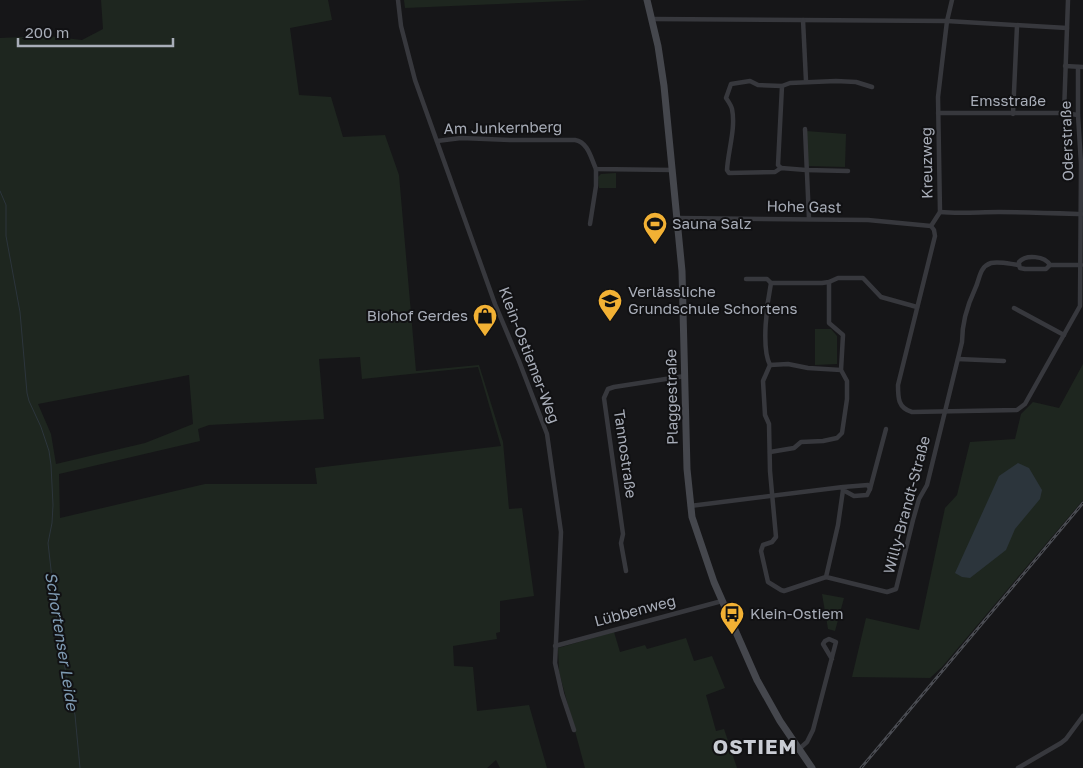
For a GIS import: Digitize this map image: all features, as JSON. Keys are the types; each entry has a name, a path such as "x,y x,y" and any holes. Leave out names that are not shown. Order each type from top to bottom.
{"street":[{"name":"Klein-Ostiemer-Weg","path":"398,0 410,62 495,304 519,361 546,434 561,532 555,663 562,694 574,730"},
{"name":"Plaggestraße","path":"647,0 658,46 664,86 684,292 687,466 690,506 703,554 757,680 798,750 812,768"},
{"name":"Kreuzweg","path":"931,226 940,212 938,97 947,21 952,0"},
{"name":"Oderstraße","path":"1064,114 1068,0"},
{"path":"652,19 947,21 1066,28"},
{"path":"803,20 806,81"},
{"path":"1012,114 1016,26"},
{"path":"1065,66 1081,67"},
{"name":"Oderstraße","path":"945,411 1017,410 1025,404 1080,306 1082,164 1078,115 1081,67"},
{"path":"848,170 781,168 775,172 732,174 727,170 732,134 732,108 726,98 731,84 750,81 758,85 782,86 790,82 806,81 856,82 872,87"},
{"path":"781,168 778,165 778,144 782,86"},
{"name":"Emsstraße","path":"938,113 1078,115"},
{"path":"805,129 809,219"},
{"name":"Am Junkernberg","path":"437,141 461,138 581,141 585,144 596,169"},
{"path":"590,224 596,186 596,169 673,170"},
{"path":"940,212 966,214 1037,212 1081,214"},
{"name":"Hohe Gast","path":"677,218 868,220 931,226"},
{"path":"931,226 935,236 898,385 898,397 901,406 912,412 945,411"},
{"path":"1019,265 1022,258 1042,258 1050,265 1081,265"},
{"name":"Willy-Brandt-Straße","path":"826,578 887,592 896,589 919,499 927,485 958,360 967,307 984,267 997,262 1019,265 1020,268 1025,269 1040,270 1046,269 1050,265"},
{"path":"746,279 767,279 771,283 828,282 838,278 863,278 881,297 917,307"},
{"path":"770,452 794,448 802,442 837,438 842,433 847,398 847,381 842,370 842,335 828,323 828,282"},
{"path":"771,283 768,294 766,324 767,358 770,365 763,381 776,537 775,540 761,548 768,582 784,591 826,578 838,525 843,489"},
{"path":"1014,308 1064,335"},
{"path":"958,360 1004,361"},
{"path":"770,365 788,364 798,367 842,370"},
{"name":"Tannostraße","path":"626,571 621,543 623,534 604,398 608,389 614,387 685,376"},
{"path":"843,489 848,494 859,497 867,495 886,429"},
{"path":"690,506 868,485 870,489"},
{"name":"Lübbenweg","path":"556,646 722,601"},
{"path":"798,750 806,742 813,730 832,659"},
{"path":"1018,768 1066,739 1083,716"}],"shaded area":[{"path":"101,0 328,0 332,20 290,28 299,95 331,97 343,137 385,135 399,175 416,371 479,365 503,442 509,509 522,508 534,596 500,601 500,632 496,633 497,639 453,646 454,666 473,667 477,711 529,705 547,768 500,768 496,760 487,768 0,768 0,38 48,36 82,40 103,29","holes":["360,357 362,379 478,367 501,446 315,468 317,484 205,484 60,518 59,474 200,441 198,429 209,425 324,419 319,359","189,375 193,424 145,443 56,464 51,434 38,404"]},
{"path":"404,0 590,0 405,8"},
{"path":"806,131 846,134 845,167 808,166"},
{"path":"616,173 616,188 599,188 598,177 601,174"},
{"path":"815,329 831,329 837,336 837,364 815,365"},
{"path":"1083,364 1083,500 942,667 930,678 852,677 866,618 919,630 945,508 957,495 970,442 1015,439 1021,414 1033,402 1059,408"},
{"path":"1018,463 1029,468 1042,490 1040,499 1015,529 1006,550 970,578 962,577 955,573 999,476"},
{"path":"822,594 844,598 835,631 828,629"},
{"path":"614,632 620,652 645,645 647,649 686,638 694,661 712,656 725,688 706,695 716,731 724,729 737,768 585,768 559,672 558,648"}],"waterway":[{"name":"Schortenser Leide","path":"0,191 6,205 6,236 20,312 27,393 41,427 49,451 51,465 53,505 48,543 59,640 75,715 80,768"}],"railway":[{"path":"861,768 1083,503"}],"place":[{"name":"Sauna Salz","path":"655,245"},
{"name":"Verlässliche Grundschule Schortens","path":"610,322"},
{"name":"Biohof Gerdes","path":"485,337"},
{"name":"Klein-Ostiem","path":"732,635"}],"district":[{"name":"OSTIEM","path":"755,747"}]}
